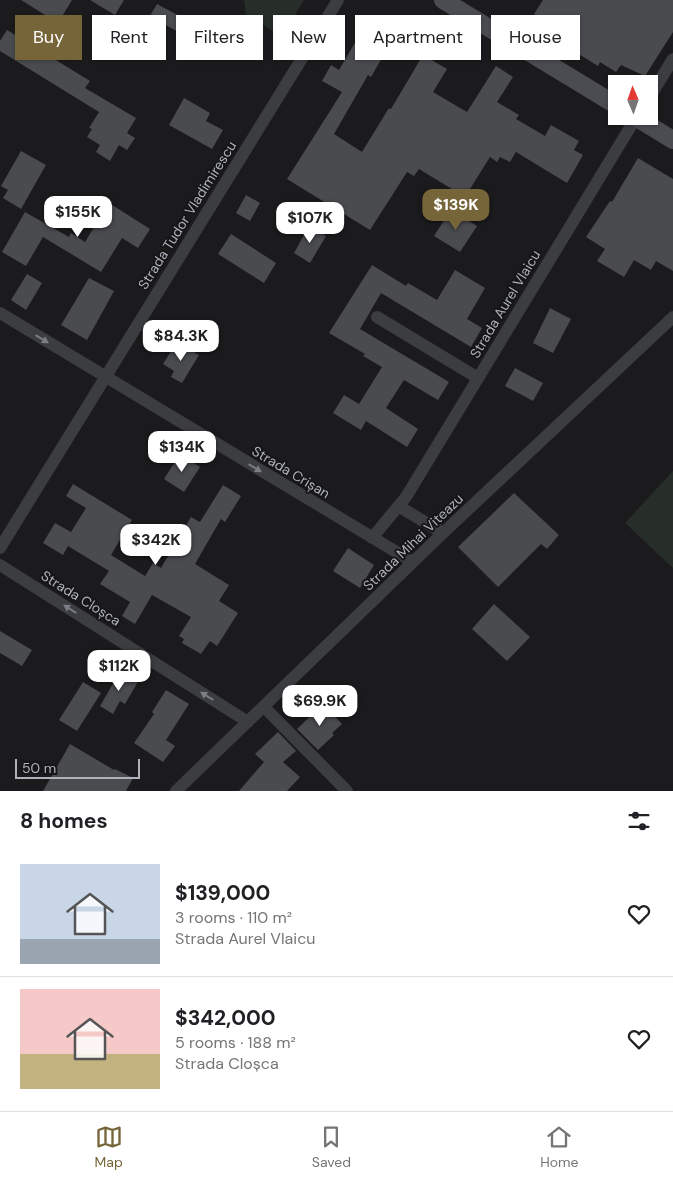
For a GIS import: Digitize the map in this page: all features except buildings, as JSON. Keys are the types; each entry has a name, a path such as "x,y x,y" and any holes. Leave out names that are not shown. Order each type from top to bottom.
{"street":[{"name":"Strada Tudor Vladimirescu","path":"0,548 338,0"},
{"path":"444,0 608,100"},
{"path":"658,83 673,59"},
{"name":"Strada Aurel Vlaicu","path":"372,538 400,507 631,125"},
{"path":"649,125 673,140"},
{"name":"Strada Crișan","path":"0,313 413,562"},
{"path":"377,317 478,378"},
{"name":"Strada Mihai Viteazu","path":"176,791 443,533 673,317"},
{"path":"400,507 443,533"},
{"name":"Strada Cloșca","path":"0,565 248,722"},
{"path":"264,707 347,791"}],"shaded area":[{"path":"244,0 304,0 295,15 273,15 273,31 263,25 263,15 246,15"},
{"path":"673,471 673,568 625,523"}]}
